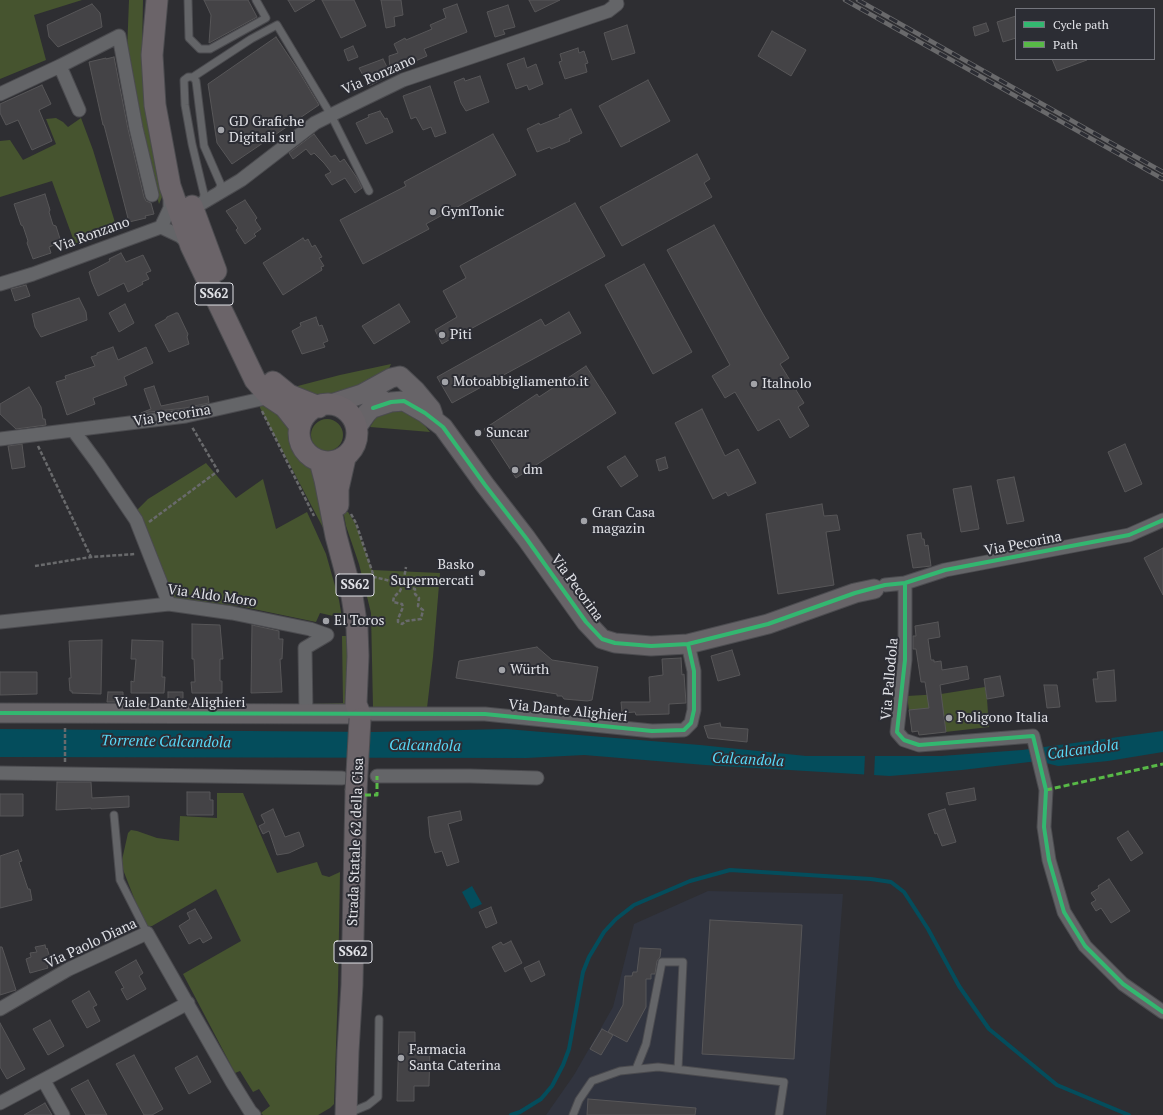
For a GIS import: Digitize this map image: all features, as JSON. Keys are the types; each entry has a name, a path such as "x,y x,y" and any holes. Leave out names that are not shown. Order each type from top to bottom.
{"main road":[{"name":"SS62","path":"157,0 152,55 161,190 191,246 266,404 285,407 300,426"},
{"path":"157,0 171,126 187,194 198,206 218,273 263,368 271,380 289,395 325,405 342,407 349,412 357,427"},
{"path":"325,405 309,411 303,418 299,435 303,447 312,458 320,462 337,461 345,458"},
{"name":"Strada Statale 62 della Cisa","path":"345,1115 352,985 349,784 360,716 365,704 362,624 356,590 341,529 338,508 338,489 345,458 356,444 358,436 357,427"},
{"name":"Strada Statale 62 della Cisa","path":"320,462 326,480 336,536 352,596 357,628 358,656 356,704 360,716"}],"street":[{"name":"Via Ronzano","path":"198,206 240,180 315,123 331,115 403,80 608,11 617,4 616,0"},
{"path":"0,94 119,36 136,128 161,190 170,208 160,227 180,236 191,246"},
{"path":"60,66 79,110"},
{"name":"Via Ronzano","path":"0,284 90,254 160,227"},
{"path":"325,405 362,394 391,378 400,376"},
{"path":"357,427 367,413 400,376"},
{"name":"Via Pecorina","path":"400,376 408,382 431,409 435,420"},
{"name":"Via Pecorina","path":"373,408 391,402 404,401 425,412 443,427 526,538 586,622 602,639 615,643 651,646 688,644 768,624 855,593 905,583 945,570 1129,535 1163,520"},
{"name":"Via Pecorina","path":"4,438 186,416 266,404"},
{"path":"0,427 4,438"},
{"path":"73,430 136,520 169,604"},
{"name":"Via Pallodola","path":"905,583 905,660 896,732 904,740 919,745 1034,740 1046,790 1044,827 1049,860 1064,912 1085,946 1123,984 1163,1012"},
{"name":"Via Aldo Moro","path":"0,622 169,604 232,613 310,629 327,635 305,648 306,714"},
{"name":"Via Dante Alighieri","path":"360,716 485,714 652,731 684,730 691,723 694,710 694,671 688,644"},
{"name":"Viale Dante Alighieri","path":"0,713 306,714 360,716"},
{"path":"0,773 349,784"},
{"path":"377,776 537,778"},
{"name":"Via Paolo Diana","path":"0,1009 69,970 147,933 232,1082 254,1115"},
{"path":"0,1103 44,1081 188,1003"},
{"path":"44,1081 63,1115"}],"lane":[{"path":"188,0 189,38 200,49 210,49 266,18 256,0"},
{"path":"198,206 204,194 185,106 184,80 188,77 193,77 251,39 277,25 331,115 369,191"},
{"path":"193,77 196,81 204,146 221,184 215,196"},
{"path":"114,816 120,880 147,933"},
{"path":"636,1069 646,1044 662,962 683,962 678,1070"},
{"path":"345,1115 368,1105 378,1098 379,1019"},
{"path":"573,1115 579,1100 592,1081 620,1071 658,1067 784,1082 779,1115"}],"path":[{"path":"266,404 314,516"},
{"path":"139,529 218,471 186,416"},
{"path":"32,435 91,557"},
{"path":"350,512 356,523 374,577 403,584 415,589 415,594 419,598 418,606 423,610 421,619 406,621 402,624 398,622 403,607 402,604 393,602 394,597 400,592 403,584 406,567"},
{"path":"34,566 91,557 149,553"},
{"path":"65,714 65,774"}],"shaded area":[{"path":"708,891 843,894 826,1115 546,1115 574,1075 613,1007 634,924"}],"green space":[{"path":"0,0 82,0 34,15 46,60 0,79"},
{"path":"129,0 143,0 142,51 162,197 159,204 145,150 127,52"},
{"path":"56,118 68,127 81,118 93,150 117,229 75,244 52,181 0,197 0,141 10,140 23,160 56,144 46,119"},
{"path":"391,364 387,373 363,389 321,398 294,387 340,375"},
{"path":"267,403 292,428 293,445 296,453 302,461 316,473 330,541 258,404"},
{"path":"398,408 418,417 430,432 370,427 377,416"},
{"path":"324,419 330,419 340,426 343,435 342,441 336,448 330,451 324,451 314,444 311,438 311,432 318,422"},
{"path":"206,463 236,498 263,479 276,529 307,512 326,554 339,600 342,618 320,613 316,622 239,606 171,598 136,511 148,499"},
{"path":"343,510 348,512 355,523 372,570 440,573 427,708 373,708 371,613 359,564 346,526"},
{"path":"342,636 348,636 350,709 310,710 310,704 343,703"},
{"name":"Poligono Italia","path":"985,687 989,727 919,735 918,731 912,732 907,696 941,694"},
{"path":"217,793 243,793 277,873 317,862 322,875 329,877 340,872 334,1104 318,1115 263,1115 261,1113 270,1106 259,1089 253,1092 240,1071 235,1073 183,974 241,941 216,889 152,926 148,926 143,921 122,867 122,860 128,833 131,830 157,838 179,841 180,816 217,818"}],"water":[{"name":"Calcandola","path":"0,729 374,732 506,729 700,745 806,756 941,756 1022,750 1163,731 1163,752 1108,761 1058,766 1038,761 962,770 890,776 705,765 584,755 526,758 0,757"},
{"path":"472,886 482,904 471,909 462,892"}],"pier":[{"path":"865,754 875,754 874,777 864,777"}],"building":[{"path":"204,0 248,0 257,17 209,43 211,15"},
{"path":"288,0 315,0 295,12"},
{"path":"322,0 354,0 366,26 341,38"},
{"path":"381,0 401,0 403,15 394,17 395,26 386,28"},
{"path":"529,0 560,0 535,12"},
{"path":"92,4 100,13 102,27 58,47 49,37 47,25"},
{"path":"457,4 467,32 424,49 427,56 390,72 389,56 398,53 394,44 405,38 406,40 432,29 430,25 446,18 443,9"},
{"path":"508,5 515,27 503,30 505,34 495,37 487,12"},
{"path":"1015,16 1015,38 1003,42 997,22"},
{"path":"986,23 989,31 975,36 973,27"},
{"path":"627,25 635,53 612,60 604,33"},
{"path":"772,31 806,50 791,76 758,56"},
{"path":"276,37 319,105 232,164 217,143 208,84"},
{"path":"353,46 358,57 348,61 344,50"},
{"path":"578,48 579,53 584,51 588,63 585,64 587,72 565,79 559,62 562,61 560,54"},
{"path":"114,57 128,129 144,197 146,201 151,203 154,214 145,216 146,218 129,222 103,125 89,62"},
{"path":"524,58 527,68 536,64 543,84 529,90 527,85 516,89 507,64"},
{"path":"383,59 391,75 369,86 359,68"},
{"path":"1052,60 1087,60 1057,71"},
{"path":"480,76 489,102 466,111 461,103 454,82 464,78 465,81"},
{"path":"648,80 670,121 621,147 599,106"},
{"path":"42,85 51,104 39,110 52,141 32,150 18,120 6,125 0,113 0,104"},
{"path":"430,86 446,133 435,137 431,127 423,130 416,117 411,119 403,96"},
{"path":"571,109 582,133 569,139 570,141 551,149 550,147 537,152 527,129 539,123 540,125 560,117 559,115"},
{"path":"380,111 385,119 387,118 393,132 366,144 356,123 369,117 368,115"},
{"path":"314,134 331,157 335,155 340,162 344,159 362,188 355,193 345,178 332,185 325,175 331,172 314,153 311,155 306,149 293,159 289,153"},
{"path":"493,134 516,175 426,224 429,229 363,264 340,220 406,186 404,182"},
{"path":"697,154 710,179 704,183 712,197 622,246 600,207"},
{"path":"45,194 53,225 56,226 61,242 49,247 51,253 33,259 23,226 21,225 14,204"},
{"path":"245,200 257,218 255,220 261,229 254,234 256,236 245,244 236,230 238,228 226,211"},
{"path":"575,203 605,256 442,344 435,330 457,317 443,291 466,278 460,266"},
{"path":"714,225 789,358 780,364 804,403 798,407 809,426 790,438 779,419 758,431 735,392 725,398 712,376 730,365 667,250"},
{"path":"303,238 305,241 308,239 312,247 315,245 322,257 319,258 324,266 321,267 322,270 283,295 263,263"},
{"path":"121,253 126,262 143,255 151,271 146,273 149,279 128,292 124,283 98,296 89,272 110,261 109,259"},
{"path":"644,264 692,352 653,374 605,285"},
{"path":"26,285 30,296 15,301 11,289"},
{"path":"79,298 86,312 87,320 41,337 35,327 32,314"},
{"path":"125,304 134,323 119,332 109,313"},
{"path":"399,304 410,322 374,344 362,326"},
{"path":"569,312 581,333 452,403 437,377 541,319 545,326"},
{"path":"178,313 188,334 187,337 189,344 169,352 155,325"},
{"path":"316,317 319,326 322,325 328,341 323,343 325,347 302,354 292,331 301,326 300,323"},
{"path":"113,347 118,360 146,347 153,363 124,377 127,385 93,398 95,404 67,415 56,382 66,379 65,376 95,366 91,357"},
{"path":"586,366 616,413 516,478 484,429 537,394 539,397"},
{"path":"154,386 161,406 208,396 209,403 185,408 141,413 151,409 144,389"},
{"path":"29,387 41,407 43,419 45,419 46,425 16,429 0,414 0,404"},
{"path":"702,409 725,456 738,449 756,483 728,496 726,492 713,499 675,423"},
{"path":"22,444 25,467 12,469 8,446"},
{"path":"1125,444 1142,484 1125,492 1108,452"},
{"path":"625,456 638,476 621,487 607,467"},
{"path":"665,457 668,468 659,471 656,460"},
{"path":"1014,477 1024,521 1007,524 997,480"},
{"path":"971,486 979,529 961,532 953,489"},
{"path":"822,504 824,516 837,515 840,530 826,532 834,585 778,594 766,514"},
{"path":"921,533 925,546 928,545 931,566 913,568 907,535"},
{"path":"1163,548 1163,595 1144,558"},
{"path":"938,622 940,637 928,639 931,660 934,660 934,662 941,661 942,670 967,666 969,679 940,685 946,732 919,735 918,731 912,732 909,710 929,708 925,682 921,682 916,649 913,649 913,636 916,636 915,626"},
{"path":"192,624 220,625 223,659 220,659 220,681 222,681 222,693 192,693 191,682 195,682 194,659 192,659"},
{"path":"252,625 279,631 279,639 283,639 282,659 280,659 282,692 251,693"},
{"path":"102,640 101,694 72,693 72,691 70,691 69,678 71,678 69,641"},
{"path":"132,640 163,641 162,677 165,677 164,693 131,693 131,681 134,682 136,659 131,659"},
{"name":"Würth","path":"537,647 552,660 598,667 592,700 564,699 562,696 557,696 557,694 456,678 459,661"},
{"path":"732,650 740,675 718,681 711,656"},
{"path":"681,658 682,675 684,674 686,703 669,704 669,714 636,715 635,712 622,713 621,702 650,702 649,677 663,675 662,659"},
{"path":"1114,670 1116,701 1096,702 1093,679 1098,679 1097,672"},
{"path":"0,672 37,672 37,694 0,695"},
{"path":"1000,676 1004,696 987,699 984,679"},
{"path":"1044,685 1057,685 1060,707 1047,708"},
{"path":"108,692 123,692 123,702 107,702"},
{"path":"168,692 183,692 183,702 168,702"},
{"path":"720,723 721,727 748,729 747,742 708,738 704,726"},
{"path":"57,782 91,782 92,798 129,796 129,807 56,810"},
{"path":"974,788 976,800 949,805 946,793"},
{"path":"187,792 210,792 210,800 213,800 213,815 187,815"},
{"path":"0,794 23,794 23,816 0,816"},
{"path":"273,809 285,837 299,832 304,846 289,853 277,855 269,831 263,834 259,826 265,823 261,815"},
{"path":"945,809 956,842 942,846 937,833 935,834 928,814"},
{"path":"460,811 462,820 448,824 459,862 447,866 442,851 435,853 430,837 428,817"},
{"path":"1128,831 1143,853 1131,861 1117,838"},
{"path":"18,850 22,861 19,862 28,889 30,889 32,900 0,908 0,856"},
{"path":"1109,879 1130,911 1111,923 1101,908 1096,911 1091,903 1096,900 1091,893 1099,888 1098,886"},
{"path":"491,907 497,923 486,928 479,912"},
{"path":"195,909 212,938 203,943 200,938 189,944 179,926 190,919 187,913"},
{"path":"710,920 802,925 794,1059 702,1054"},
{"path":"511,941 522,963 505,972 492,947 501,942 503,945"},
{"path":"45,945 52,964 47,966 48,968 30,973 26,959 31,957 30,953 37,952 35,947"},
{"path":"0,947 2,947 16,990 0,995"},
{"path":"640,948 661,949 660,957 657,961 655,974 651,974 651,979 646,979 646,1007 627,1042 608,1032 623,1005 625,976 632,976 633,972 637,972"},
{"path":"136,960 143,973 139,976 146,989 127,1000 121,989 124,988 115,972"},
{"path":"539,961 545,975 531,982 524,968"},
{"path":"89,991 97,1005 93,1007 100,1021 87,1028 72,1001"},
{"path":"50,1020 64,1046 48,1055 33,1029"},
{"path":"0,1023 25,1069 7,1079 0,1067"},
{"path":"602,1029 613,1035 601,1055 590,1049"},
{"path":"399,1032 415,1032 415,1047 430,1047 429,1086 414,1086 414,1101 397,1101"},
{"path":"134,1055 163,1109 152,1115 144,1115 116,1064"},
{"path":"197,1056 211,1082 189,1094 175,1068"},
{"path":"88,1080 107,1115 86,1115 71,1089"},
{"path":"588,1099 696,1108 695,1115 587,1115"},
{"path":"45,1103 52,1115 24,1115"}],"waterway":[{"path":"511,1115 520,1112 541,1099 552,1086 563,1065 569,1049 583,972 589,957 604,932 616,919 634,905 690,881 730,870 871,879 891,882 904,892 928,929 959,986 989,1029 1057,1085 1129,1115"}],"railway":[{"path":"845,0 1163,179"},
{"path":"858,0 1163,172"}],"marked path":[{"path":"1046,790 1163,764"},
{"path":"356,795 377,795 377,776"}],"cycle path":[{"path":"373,408 391,402 404,401 425,413 443,427 526,538 586,622 602,639 615,643 651,646 688,644 768,624 855,593 885,585 905,583 945,570 1129,535 1163,520"},
{"path":"905,583 905,660 897,732 904,740 919,745 1033,736 1046,790 1044,827 1049,860 1064,912 1085,946 1123,984 1163,1012"},
{"path":"0,713 485,714 652,731 684,730 691,723 694,710 694,671 688,644"}],"place":[{"name":"GD Grafiche Digitali srl","path":"221,130"},
{"name":"GymTonic","path":"433,212"},
{"name":"Piti","path":"442,335"},
{"name":"Motoabbigliamento.it","path":"445,382"},
{"name":"Italnolo","path":"754,384"},
{"name":"Suncar","path":"478,433"},
{"name":"dm","path":"515,470"},
{"name":"Gran Casa magazin","path":"584,521"},
{"name":"Basko Supermercati","path":"482,573"},
{"name":"El Toros","path":"326,621"},
{"name":"Würth","path":"502,670"},
{"name":"Poligono Italia","path":"949,718"},
{"name":"Farmacia Santa Caterina","path":"401,1058"}],"water label":[{"name":"Torrente Calcandola","path":"166,742"}]}
